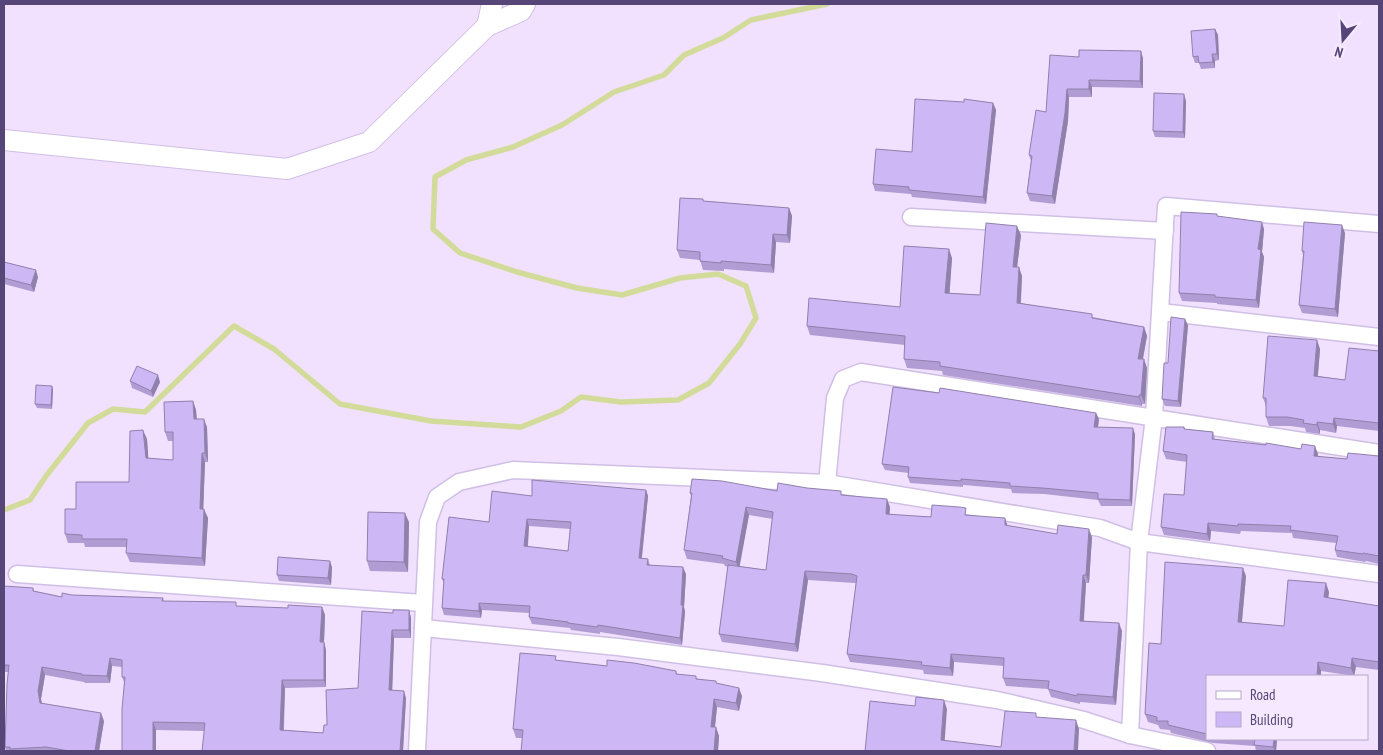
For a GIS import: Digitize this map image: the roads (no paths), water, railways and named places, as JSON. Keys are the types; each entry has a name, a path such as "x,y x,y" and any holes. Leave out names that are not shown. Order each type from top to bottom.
{"street":[{"path":"487,26 492,4"},
{"path":"4,140 287,169 369,142 487,26 521,12 525,4"},
{"path":"1130,735 1139,542 1154,417 1166,206 1379,224"},
{"path":"911,217 1165,231"},
{"path":"1161,312 1379,337"},
{"path":"827,483 835,398 843,379 862,372 1379,452"},
{"path":"417,751 428,522 437,497 459,482 513,470 827,483 1100,528 1139,542 1379,574"},
{"path":"18,574 423,603"},
{"path":"423,628 618,647 832,674 998,700 1084,720 1130,735 1207,751"}],"waterway":[{"path":"4,510 30,500 46,476 88,423 113,409 145,412 234,326 274,349 340,404 431,421 521,427 561,411 581,397 621,402 678,400 709,383 740,344 756,318 746,286 718,274 680,278 622,295 577,288 517,272 460,253 433,229 435,177 466,160 513,147 562,125 614,92 664,75 684,55 723,38 751,20 827,4"}]}
